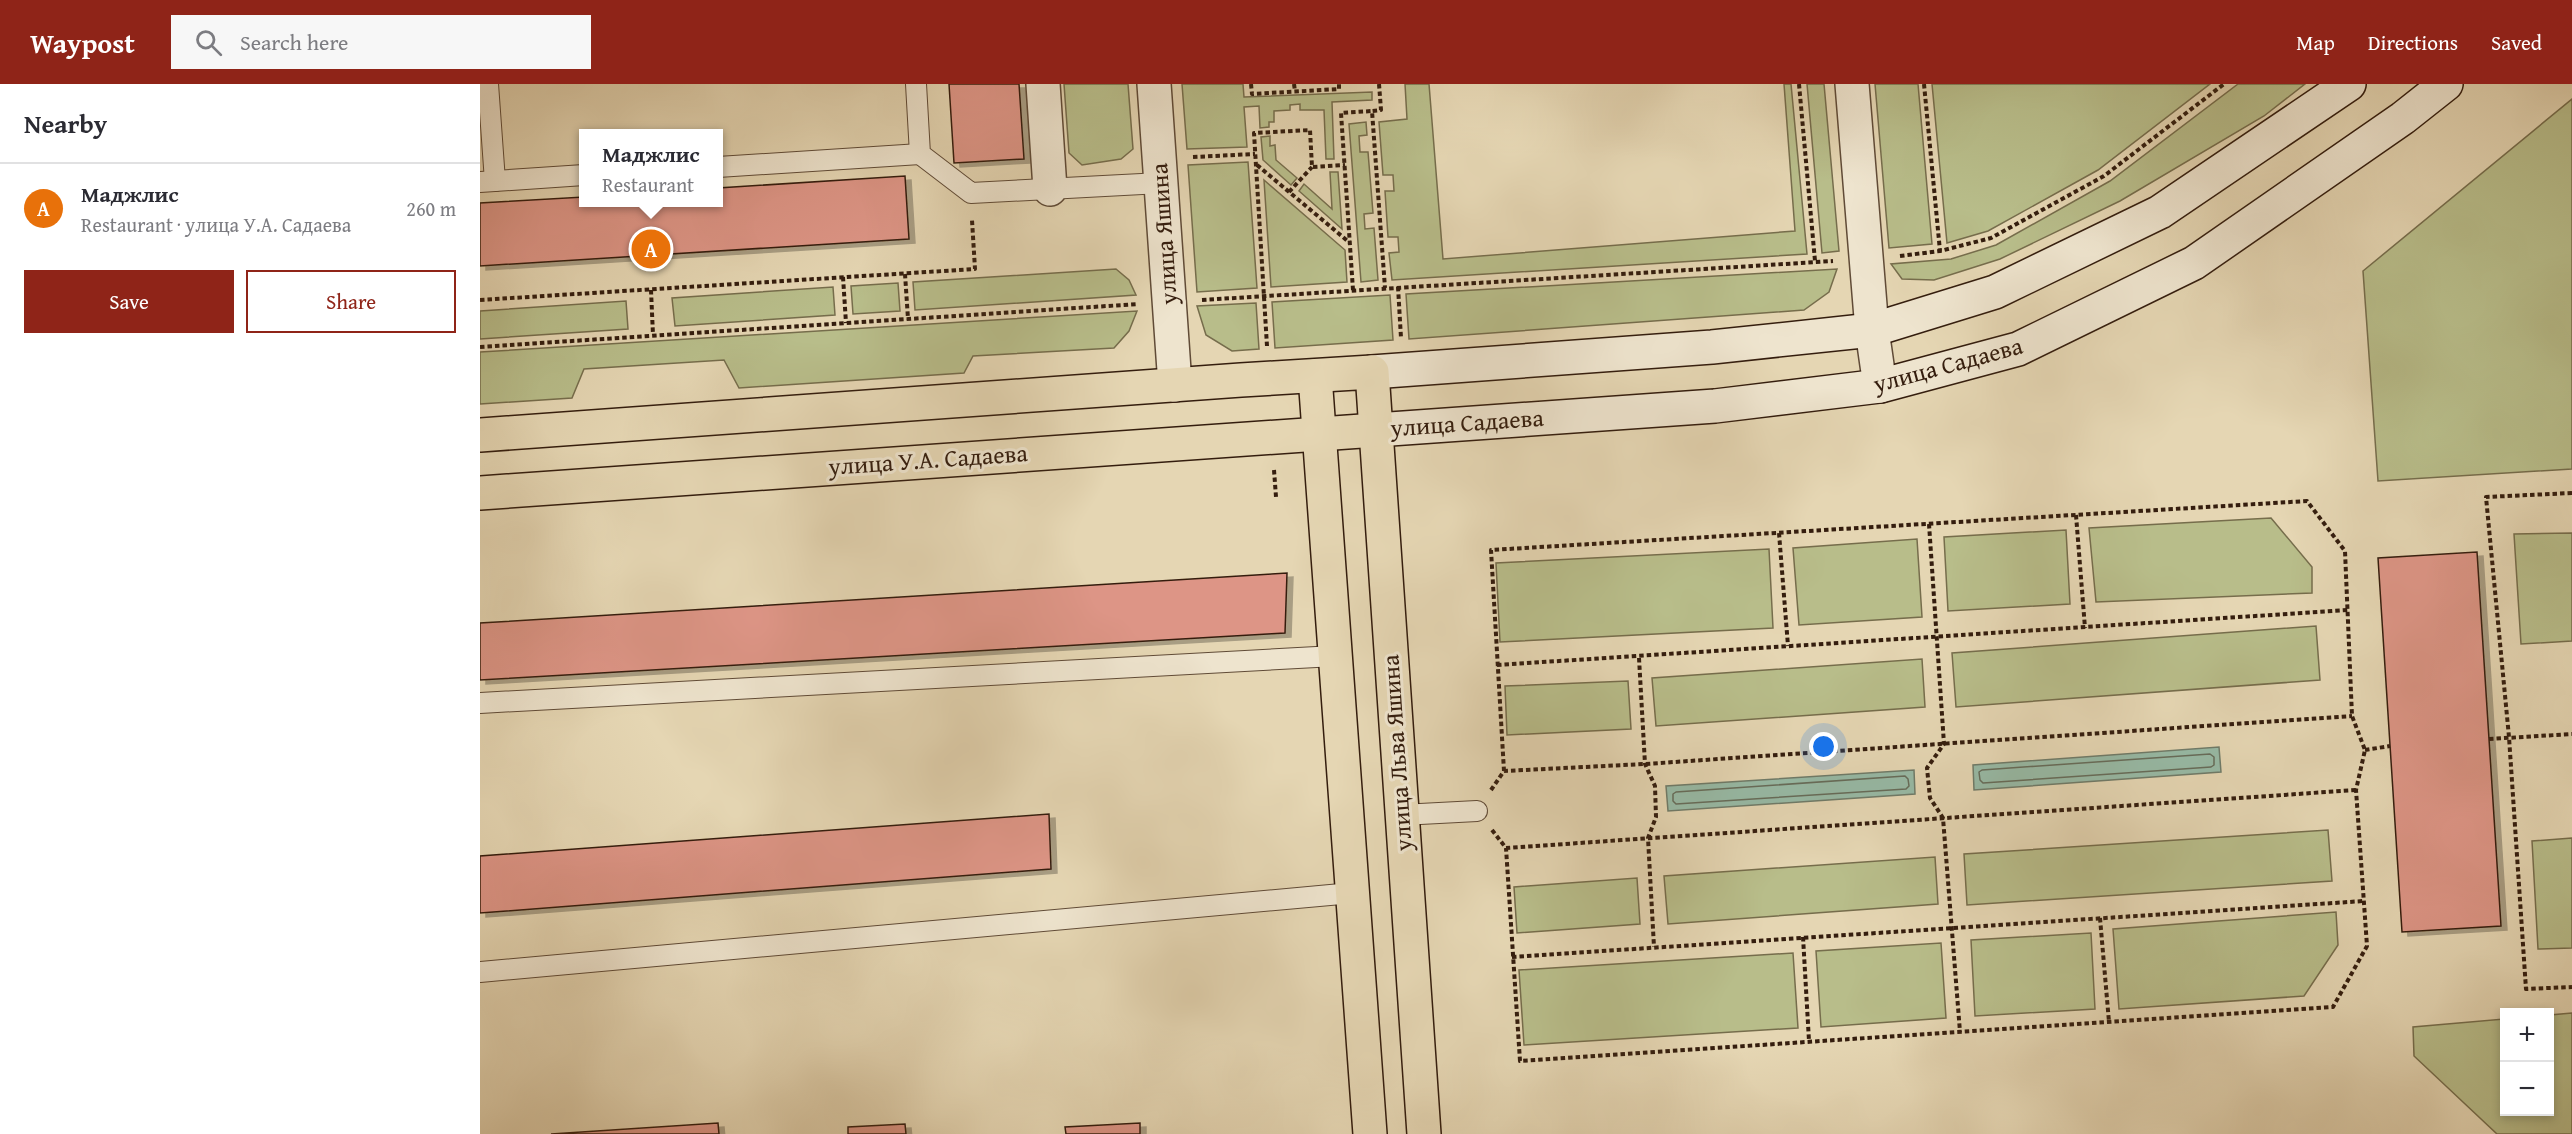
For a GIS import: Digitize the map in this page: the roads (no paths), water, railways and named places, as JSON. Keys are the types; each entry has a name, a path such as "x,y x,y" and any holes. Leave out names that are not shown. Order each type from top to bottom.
{"main road":[{"path":"1043,84 1050,189"},
{"name":"улица Яшина","path":"1154,84 1175,385"},
{"path":"1852,84 1872,330 1880,386"},
{"path":"480,435 1712,347 1872,330 1995,292 2160,212 2349,84"},
{"name":"улица Садаева","path":"1376,429 1715,406 1880,386 2018,349 2194,262 2403,118 2446,84"},
{"name":"улица Льва Яшина","path":"1372,372 1424,1134"},
{"path":"1315,376 1370,1134"},
{"name":"улица У.А. Садаева","path":"480,493 1376,429"}],"lane":[{"path":"488,84 488,181 579,175"},
{"path":"916,84 920,154"},
{"path":"723,167 920,154 971,193 1161,183"},
{"path":"480,703 1335,656"},
{"path":"1401,814 1477,811"},
{"path":"480,972 1352,893"}],"water":[{"path":"2219,747 2221,772 1974,790 1973,765"},
{"path":"1914,770 1915,794 1668,811 1666,786"}],"place":[{"name":"Маджлис","path":"651,249"}]}
